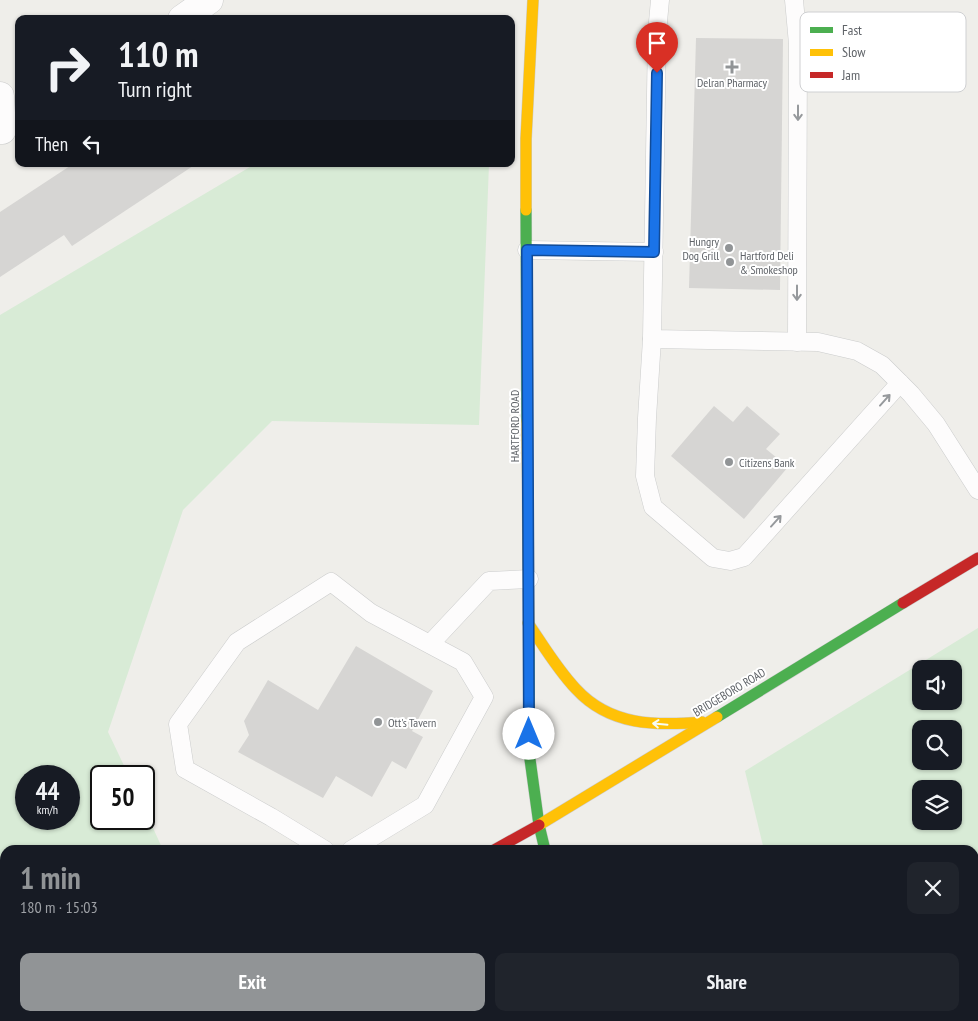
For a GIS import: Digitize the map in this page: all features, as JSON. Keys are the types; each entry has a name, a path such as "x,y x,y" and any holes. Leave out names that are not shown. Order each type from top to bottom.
{"main road":[{"name":"HARTFORD ROAD","path":"533,0 526,139 529,752 539,825 545,845"},
{"name":"BRIDGEBORO ROAD","path":"503,845 978,558"},
{"path":"528,623 568,679 584,696 604,709 633,721 666,725 708,721"}],"street":[{"path":"188,15 209,0"},
{"path":"0,96 7,127"}],"lane":[{"path":"660,0 657,43 652,339 646,418 645,476 652,507 713,558 730,561 744,557 900,383"},
{"path":"794,0 797,29 797,342"},
{"path":"527,250 654,252"},
{"path":"652,339 818,342 857,351 882,366 900,383 936,424 978,490"},
{"path":"430,644 489,581 529,579"},
{"path":"317,845 272,817 185,769 178,724 237,642 331,582 371,613 463,662 484,697 425,805 359,845"}],"green space":[{"path":"250,167 489,167 479,425 272,421 183,510 108,732 124,765 90,765 90,830 154,830 161,845 0,845 0,315"},
{"path":"978,628 978,845 763,845 745,771 912,669 912,710 962,710 962,660 926,660"}],"building":[{"path":"696,38 783,39 780,290 689,288"},
{"path":"68,167 191,167 72,246 64,235 0,277 0,212"},
{"name":"Citizens Bank","path":"714,406 733,422 747,406 780,434 766,449 788,467 744,519 671,456"},
{"name":"Ott's Tavern","path":"356,646 433,691 412,731 423,737 406,769 392,761 372,797 336,776 323,798 238,752 249,735 244,721 268,680 318,710"}],"traffic: fast":[{"path":"526,210 527,421"},
{"path":"717,717 903,603"},
{"path":"529,650 529,752 539,825 544,845"}],"traffic: slow":[{"path":"526,210 526,139 533,0"},
{"path":"527,421 529,650"},
{"path":"528,623 550,657 569,681 589,701 604,710 634,721 668,724 702,722"},
{"path":"539,825 717,717"}],"traffic: jam":[{"path":"903,603 978,558"},
{"path":"503,845 539,825"}],"place":[{"name":"Delran Pharmacy","path":"732,67"},
{"name":"Hungry Dog Grill","path":"729,248"},
{"name":"Hartford Deli & Smokeshop","path":"730,262"},
{"name":"Citizens Bank","path":"729,462"},
{"name":"Ott's Tavern","path":"378,722"}],"route":[{"path":"529,734 527,250 654,252 657,73"}]}
